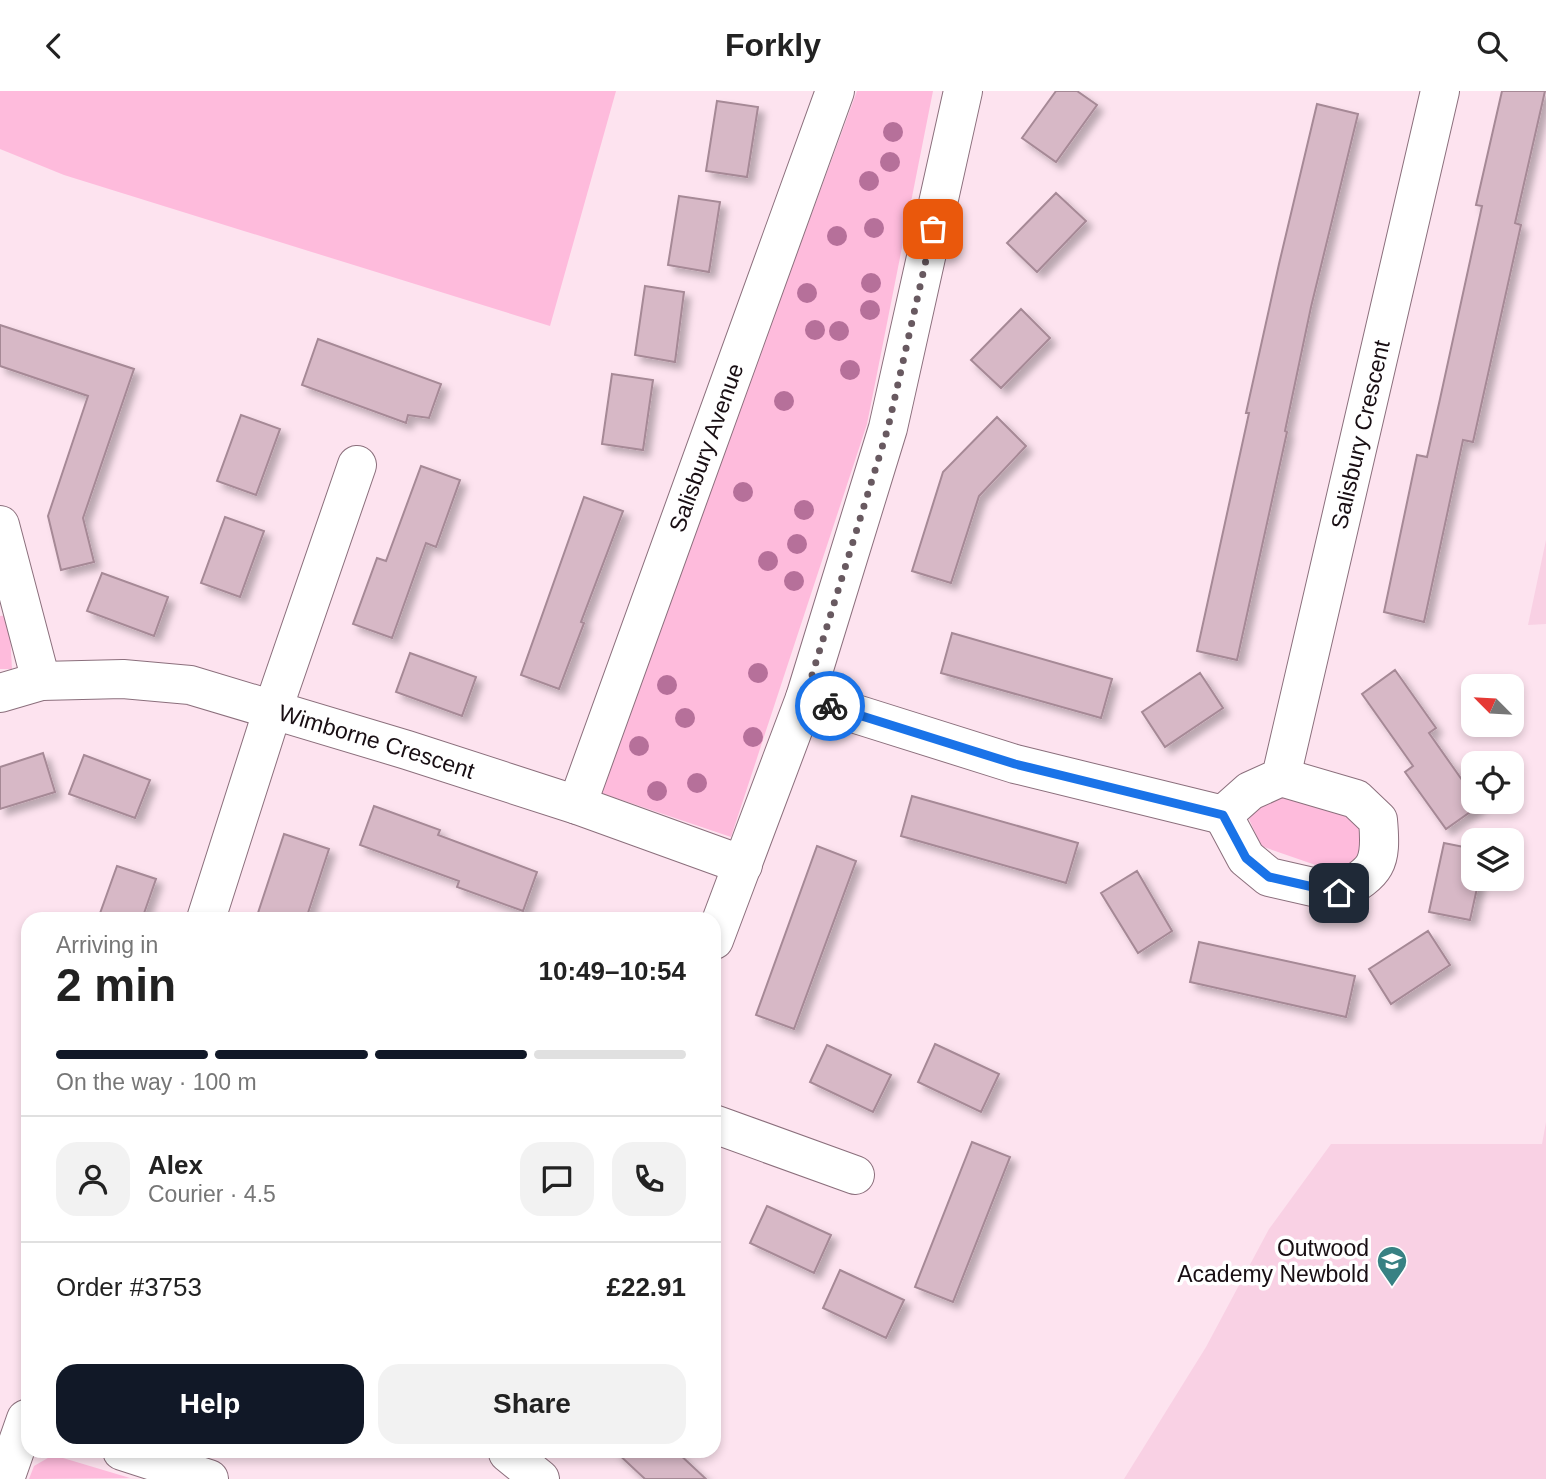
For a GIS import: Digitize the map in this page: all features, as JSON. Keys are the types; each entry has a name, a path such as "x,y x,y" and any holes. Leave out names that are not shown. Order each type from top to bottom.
{"street":[{"name":"Salisbury Avenue","path":"578,805 835,91"},
{"path":"721,922 805,698 888,428 963,91"},
{"name":"Salisbury Crescent","path":"1281,777 1440,91"},
{"path":"208,912 273,709 357,465"},
{"path":"0,525 41,681"},
{"name":"Wimborne Crescent","path":"0,693 41,681 123,679 190,685 578,805 743,865"},
{"path":"805,698 1015,764 1223,815 1246,858 1269,877 1339,893 1368,877 1381,852 1378,820 1356,799 1281,777 1250,790 1223,815"},
{"path":"721,1127 855,1175"},
{"path":"5,1479 18,1417"},
{"path":"144,1458 209,1479"},
{"path":"505,1461 540,1479"}],"shaded area":[{"path":"0,91 616,91 550,326 64,175 0,149"},
{"path":"857,91 933,91 867,424 731,837 598,792"},
{"path":"1546,540 1546,624 1528,625"},
{"path":"9,615 12,669 0,669 0,616"},
{"path":"1277,791 1349,813 1362,826 1361,846 1354,862 1333,871 1261,846 1249,819 1255,803"},
{"name":"Outwood Academy Newbold","path":"1546,1122 1546,1479 1124,1479 1206,1347 1269,1229 1331,1144 1542,1144"},
{"path":"48,1458 63,1458 130,1478 29,1479 34,1466"}],"building":[{"path":"1056,91 1077,91 1097,105 1056,162 1022,138"},
{"path":"1502,91 1545,91 1515,223 1521,225 1473,442 1463,440 1424,622 1384,612 1417,455 1427,457 1482,206 1476,205"},
{"path":"717,101 758,107 747,177 706,171"},
{"path":"1317,104 1358,114 1311,307 1285,431 1287,432 1237,660 1197,651 1249,413 1246,413"},
{"path":"1056,193 1086,221 1037,272 1007,243"},
{"path":"679,196 720,202 709,272 668,265"},
{"path":"645,286 684,292 675,362 635,355"},
{"path":"1021,309 1050,338 1001,388 971,360"},
{"path":"0,325 134,369 83,518 94,562 61,570 48,516 88,396 0,366"},
{"path":"318,339 441,384 429,418 408,415 406,423 302,385"},
{"path":"612,374 653,380 643,450 602,444"},
{"path":"241,415 280,429 256,495 217,481"},
{"path":"997,417 1026,446 979,496 951,583 912,571 943,472"},
{"path":"421,466 460,480 436,547 426,543 392,638 353,624 377,558 386,561"},
{"path":"584,497 623,511 559,689 521,675"},
{"path":"225,517 264,531 240,597 201,583"},
{"path":"102,573 168,597 154,636 87,611"},
{"path":"952,633 1112,679 1101,718 941,673"},
{"path":"410,653 476,677 462,716 396,692"},
{"path":"1395,670 1436,728 1429,733 1461,779 1461,814 1467,814 1446,829 1405,772 1413,766 1362,694"},
{"path":"1200,673 1223,708 1165,747 1142,712"},
{"path":"43,753 55,792 0,809 0,767"},
{"path":"84,755 150,780 135,818 69,794"},
{"path":"912,796 1078,843 1066,883 901,836"},
{"path":"374,806 440,830 438,835 537,872 523,911 457,887 459,881 360,845"},
{"path":"284,834 329,849 308,912 258,912"},
{"path":"1444,843 1461,846 1461,891 1476,891 1470,920 1429,912"},
{"path":"817,846 856,861 794,1029 756,1015"},
{"path":"117,866 156,879 144,912 101,912"},
{"path":"1137,871 1172,931 1138,953 1101,893"},
{"path":"1428,931 1450,965 1391,1004 1369,969"},
{"path":"1199,942 1355,976 1346,1017 1190,982"},
{"path":"935,1044 999,1074 981,1112 918,1082"},
{"path":"827,1045 891,1075 873,1112 810,1082"},
{"path":"972,1142 1010,1157 953,1302 915,1287"},
{"path":"767,1206 831,1235 814,1273 750,1243"},
{"path":"840,1270 904,1300 886,1338 823,1308"},
{"path":"622,1458 684,1458 706,1479 645,1479"}],"way so far":[{"path":"830,706 805,698 888,428 933,229"}],"place":[{"name":"Outwood Academy Newbold","path":"1392,1288"}],"route":[{"path":"830,706 1015,764 1223,815 1246,858 1269,877 1339,893"}]}
